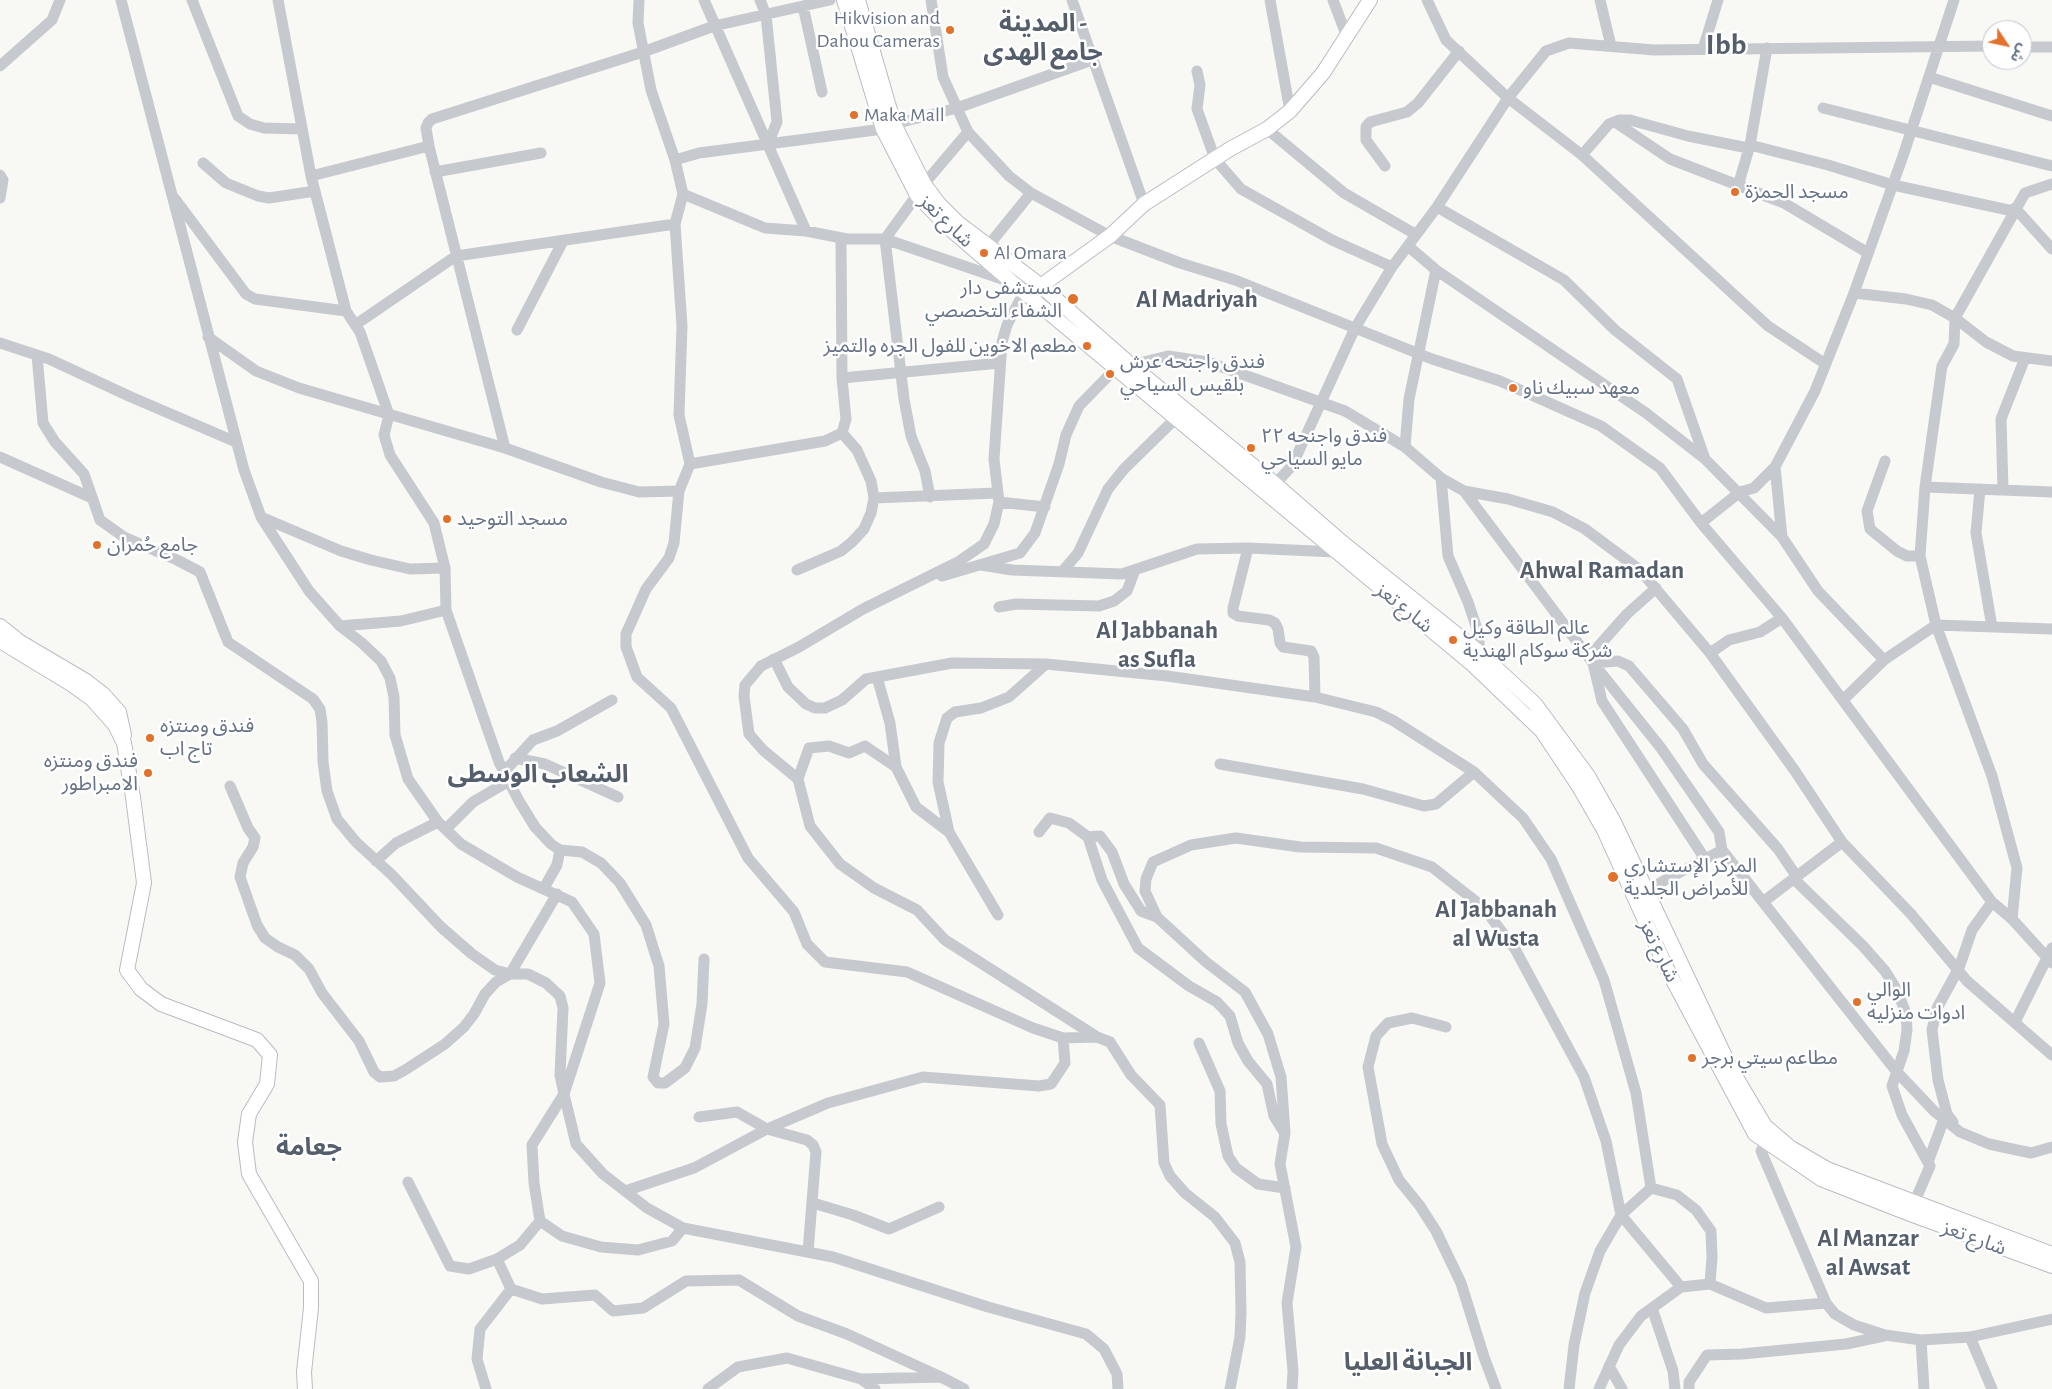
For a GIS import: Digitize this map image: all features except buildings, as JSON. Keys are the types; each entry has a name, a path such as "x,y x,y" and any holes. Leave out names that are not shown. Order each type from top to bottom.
{"main road":[{"name":"شارع تعز","path":"844,0 889,127 920,189 950,229 1175,420 1535,704 1588,776 1614,822 1730,1067 1765,1126 1769,1137"},
{"name":"شارع تعز","path":"858,0 889,127"},
{"path":"1027,294 1110,236 1144,204 1267,129 1290,111 1323,73 1370,0"},
{"name":"شارع تعز","path":"920,189 957,222 1040,285 1130,365 1275,484 1339,548"},
{"path":"0,626 26,646 86,681 110,702 121,718 144,882 127,970 141,990 161,1004 257,1040 270,1055 267,1084 249,1114 245,1142 249,1174 311,1281 311,1308 304,1372 305,1389"},
{"path":"0,641 92,699 115,725 124,743"},
{"name":"شارع تعز","path":"1476,658 1542,731 1604,830 1667,969 1755,1134 1769,1137 1822,1179 2052,1254"},
{"name":"شارع تعز","path":"1912,1209 2052,1266"}],"street":[{"path":"0,66 52,20 60,0"},
{"path":"121,0 236,442 261,518 309,591 340,626 381,661 390,678 394,698 395,735 408,779 442,826 461,844 517,876 572,902 594,934 600,983 564,1094 532,1146 534,1182 540,1221 562,1236 601,1247 638,1250 672,1241 683,1228"},
{"path":"192,0 238,116 250,124 264,128 302,129"},
{"path":"278,0 311,176 346,311 360,332 389,415 384,435 390,455 434,524 445,568 446,610 507,776 535,827 551,844 560,850 582,852 601,863 620,883 646,925 659,966 664,1024 653,1077 658,1084 665,1083 685,1068 695,1048 702,1004 704,959"},
{"path":"640,0 638,23 651,90 667,144 675,160 682,194 675,224 682,326 679,415 690,464 680,491 671,550 632,617 626,634 626,647 637,678 671,708 748,858 794,912 808,944 825,962 907,972 1033,1028 1063,1038 1097,1037"},
{"path":"704,0 806,231"},
{"path":"760,0 766,15 777,122 768,144"},
{"path":"505,448 429,146 426,128 432,119 643,52 714,26 830,0"},
{"path":"931,0 943,77 968,132 1010,176 1031,194 1110,236 1180,263 1235,280 1419,352 1432,359 1500,381 1602,426 1660,468 1701,523 1782,618 1992,902 2051,956 2014,1022"},
{"path":"1072,0 1144,204"},
{"path":"1270,0 1290,111"},
{"path":"1333,0 1347,37"},
{"path":"1427,0 1446,40 1508,98 1582,155 1768,326 1824,363"},
{"path":"1600,0 1611,46"},
{"path":"1703,49 1718,0"},
{"path":"1701,523 1740,492 1754,488 1775,467 1815,391 1824,363 1854,293 1893,184 1954,0"},
{"path":"803,6 822,92"},
{"path":"1275,484 1292,466 1355,328 1392,267 1437,207 1508,98 1546,50 1569,43 1654,50 1982,46"},
{"path":"2032,47 2052,47"},
{"path":"1738,186 1749,147 1767,48"},
{"path":"1385,166 1366,140 1366,127 1376,119 1407,112 1418,104 1459,52"},
{"path":"675,160 699,153 889,127 957,108 1092,60"},
{"path":"1197,71 1200,85 1197,109 1215,159 1240,188 1332,240 1392,267"},
{"path":"1929,77 2052,116"},
{"path":"1823,108 2052,166"},
{"path":"1582,155 1609,124 1630,120 1688,136 1749,147 1828,165 1893,184 2014,209 2052,249"},
{"path":"1615,122 1670,159 1784,203 1868,253"},
{"path":"1267,129 1344,194 1415,234"},
{"path":"930,496 924,471 911,436 901,372 885,239 920,189 968,132"},
{"path":"311,176 429,146"},
{"path":"435,172 541,153"},
{"path":"203,163 226,183 258,196 269,198 315,191"},
{"path":"0,175 3,180 0,198"},
{"path":"2012,919 2017,868 1992,776 1936,625 1920,556 1925,487 1942,366 1954,344 1955,318 2014,209 2025,193 2052,184"},
{"path":"171,194 246,294 255,299 346,311"},
{"path":"682,194 765,228 806,231 841,238 885,239 1012,283"},
{"path":"988,246 1031,194"},
{"path":"1437,207 1564,280 1615,330 1672,375 1680,387 1705,459"},
{"path":"355,325 456,256 675,224"},
{"path":"690,464 825,441 842,433 846,419 842,378 841,238"},
{"path":"517,330 563,241"},
{"path":"1408,246 1436,270 1646,413 1705,459 1740,492 1782,537 1818,591 1884,660"},
{"path":"1405,447 1409,399 1436,270"},
{"path":"1854,293 1906,299 1932,305 1955,318 1986,342 2013,356 2052,361"},
{"path":"798,778 763,750 748,734 744,696 745,685 761,666 863,609 958,562 984,544 994,524 998,497 994,459 1000,398 1000,363 1007,325 1027,294"},
{"path":"208,337 256,371 299,388 505,448 601,482 639,492 680,491"},
{"path":"0,343 37,355 236,442"},
{"path":"37,355 43,423 54,442 84,474 100,520 124,537 200,572 228,642 313,698 320,709 323,762 328,791 337,819 441,927 472,954 495,970 510,974 528,974 546,983 560,996 563,1008 560,1075 576,1144 603,1174 647,1208 683,1228 833,1257 988,1307 1086,1334 1104,1348 1117,1374 1118,1389"},
{"path":"1130,365 1168,356 1208,362 1345,411 1405,447 1441,478 1464,491 1508,499 1553,512 1585,529 1640,570 1710,653 1795,771 1842,842 1959,968 1967,981 2052,1055"},
{"path":"2003,490 2001,419 2025,358"},
{"path":"842,378 1000,363"},
{"path":"920,581 981,566 1020,553 1035,533 1045,507 1066,435 1079,406 1115,369"},
{"path":"1062,572 1078,553 1108,489 1124,469 1175,420"},
{"path":"797,570 841,551 864,529 871,513 874,498 871,481 857,450 842,433"},
{"path":"0,457 92,498"},
{"path":"1885,461 1867,511 1870,529 1897,551 1907,556 1920,556"},
{"path":"1775,467 1782,537"},
{"path":"1441,478 1448,556 1468,602 1478,632 1476,658"},
{"path":"1925,487 2052,492"},
{"path":"1980,489 1976,533 1992,627"},
{"path":"1464,491 1666,756 1718,832 1722,850 1897,1072 1944,1119 1960,1132 1989,1144 2031,1153 2052,1147"},
{"path":"874,498 930,496 998,497 1045,507"},
{"path":"261,518 341,551 371,560 410,569 445,568"},
{"path":"1248,548 1232,608 1234,613 1238,616 1269,620 1275,623 1280,643 1283,647 1311,651 1314,657 1315,697"},
{"path":"981,566 1012,570 1122,574 1197,549 1339,548"},
{"path":"999,607 1016,604 1098,606 1114,601 1127,591 1135,570"},
{"path":"1591,660 1628,614 1656,588"},
{"path":"340,626 401,621 446,610"},
{"path":"1710,653 1729,640 1760,632 1782,618"},
{"path":"1843,700 1884,660 1936,625 2052,629"},
{"path":"774,659 788,687 806,704 815,708 824,708 842,700 866,679 952,663 1046,664 1167,676 1315,697 1376,712 1394,721 1474,772 1523,818 1551,859 1604,980 1636,1093 1651,1188"},
{"path":"1591,660 1602,701 1705,859"},
{"path":"1591,660 1618,661 1629,666 1683,729 1703,764 1778,849 1795,878 1863,946 1885,971 1898,992 1906,1014 1907,1030 1892,1086 1902,1115 1930,1166 1912,1209"},
{"path":"998,915 949,832 938,782 938,743 947,718 955,712 981,708 1009,697 1046,664"},
{"path":"877,677 890,723 896,767 916,807 949,832"},
{"path":"376,861 396,842 442,826 507,776 515,758 533,740 557,731 612,700"},
{"path":"896,767 865,746 850,753 829,746 809,748 798,778 810,826 840,864 874,888 917,910 945,940 1097,1037 1110,1042 1131,1075 1160,1105 1164,1163 1170,1176 1185,1193 1215,1217 1235,1243 1240,1262 1240,1337 1230,1389"},
{"path":"515,758 545,764 618,797"},
{"path":"1220,764 1362,789 1424,806 1436,804 1474,772"},
{"path":"230,786 248,828 255,838 253,847 243,863 240,877 257,925 266,938 278,947 295,955 309,969 322,993 359,1041 374,1072 380,1077 394,1076 445,1044 474,1014 485,994 496,982 510,974 557,894"},
{"path":"1039,832 1050,818 1069,823 1088,837 1102,880 1138,948 1189,986 1217,1002 1230,1016 1238,1043 1248,1061 1267,1084 1274,1116 1285,1133"},
{"path":"1088,837 1100,836 1112,852 1124,884 1141,910 1158,917"},
{"path":"1292,1389 1293,1371 1286,1304 1296,1247 1280,1164 1285,1133 1281,1077 1268,1034 1245,992 1206,962 1158,917 1145,891 1149,870 1153,862 1191,845 1236,838 1300,847 1376,848 1432,868 1483,907 1515,949 1584,1077 1606,1141 1621,1214 1681,1287"},
{"path":"1764,902 1842,842"},
{"path":"544,888 557,865 560,850"},
{"path":"1633,897 1722,850"},
{"path":"1960,1132 1947,1114 1944,1106 1938,1080 1932,1030 1937,1008 1959,968 1972,930 1992,902"},
{"path":"1446,1027 1412,1018 1388,1023 1376,1036 1368,1067 1370,1084 1382,1144 1399,1180 1420,1206 1436,1231 1460,1283 1496,1389"},
{"path":"625,1191 694,1168 767,1129 828,1103 923,1077 1039,1086 1051,1084 1065,1063 1063,1038"},
{"path":"1199,1043 1220,1092 1221,1124 1228,1156 1236,1168 1258,1184 1285,1188"},
{"path":"699,1118 737,1112 767,1129 807,1140 813,1145 816,1152 808,1252"},
{"path":"1928,1162 1944,1119"},
{"path":"1769,1137 1761,1151 1826,1303 1835,1314 1854,1325 1885,1336 1920,1340 1970,1336 2052,1319"},
{"path":"408,1182 450,1266 469,1269 497,1259 520,1245 540,1221"},
{"path":"1569,1389 1574,1345 1585,1293 1600,1251 1621,1214 1651,1188"},
{"path":"1651,1188 1677,1195 1696,1210 1711,1231 1710,1284"},
{"path":"813,1203 854,1215 889,1229 939,1207"},
{"path":"497,1259 511,1289 542,1299 595,1295 613,1311 643,1308 686,1281 739,1280 798,1316 848,1334 964,1389"},
{"path":"1599,1389 1619,1345 1641,1316 1681,1287 1710,1284 1766,1308 1826,1303"},
{"path":"486,1389 477,1359 480,1328 511,1289"},
{"path":"1652,1308 1673,1371 1676,1389"},
{"path":"1689,1389 1689,1382 1707,1355 1742,1354 1846,1344 1885,1336"},
{"path":"1970,1336 1992,1389"},
{"path":"1920,1340 1924,1389"},
{"path":"708,1389 738,1367 787,1358 861,1379 941,1377"},
{"path":"1609,1366 1622,1389"},
{"path":"861,1379 875,1389"},
{"path":"885,1379 897,1389"}],"place":[{"name":"Hikvision and Dahou Cameras","path":"950,30"},
{"name":"Maka Mall","path":"854,115"},
{"name":"مسجد الحمزة","path":"1735,192"},
{"name":"Al Omara","path":"984,253"},
{"name":"مستشفى دار الشفاء التخصصي","path":"1073,299"},
{"name":"مطعم الاخوين للفول الجره والتميز","path":"1087,346"},
{"name":"فندق واجنحه عرش بلقيس السياحي","path":"1110,374"},
{"name":"معهد سبيك ناو","path":"1513,388"},
{"name":"فندق واجنحه ٢٢ مايو السياحي","path":"1251,448"},
{"name":"مسجد التوحيد","path":"447,519"},
{"name":"جامع حُمران","path":"97,545"},
{"name":"عالم الطاقة وكيل شركة سوكام الهندية","path":"1453,640"},
{"name":"فندق ومنتزه تاج اب","path":"150,738"},
{"name":"فندق ومنتزه الامبراطور","path":"148,773"},
{"name":"المركز الإستشاري للأمراض الجلدية","path":"1613,877"},
{"name":"الوالي ادوات منزليه","path":"1857,1002"},
{"name":"مطاعم سيتي برجر","path":"1692,1058"}],"district":[{"name":"المدينة - جامع الهدى","path":"1043,38"},
{"name":"Ibb","path":"1726,45"},
{"name":"Al Madriyah","path":"1197,299"},
{"name":"Ahwal Ramadan","path":"1602,570"},
{"name":"Al Jabbanah as Sufla","path":"1157,644"},
{"name":"الشعاب الوسطى","path":"538,774"},
{"name":"Al Jabbanah al Wusta","path":"1496,924"},
{"name":"جعامة","path":"309,1147"},
{"name":"Al Manzar al Awsat","path":"1868,1252"},
{"name":"الجبانة العليا","path":"1408,1362"}]}
